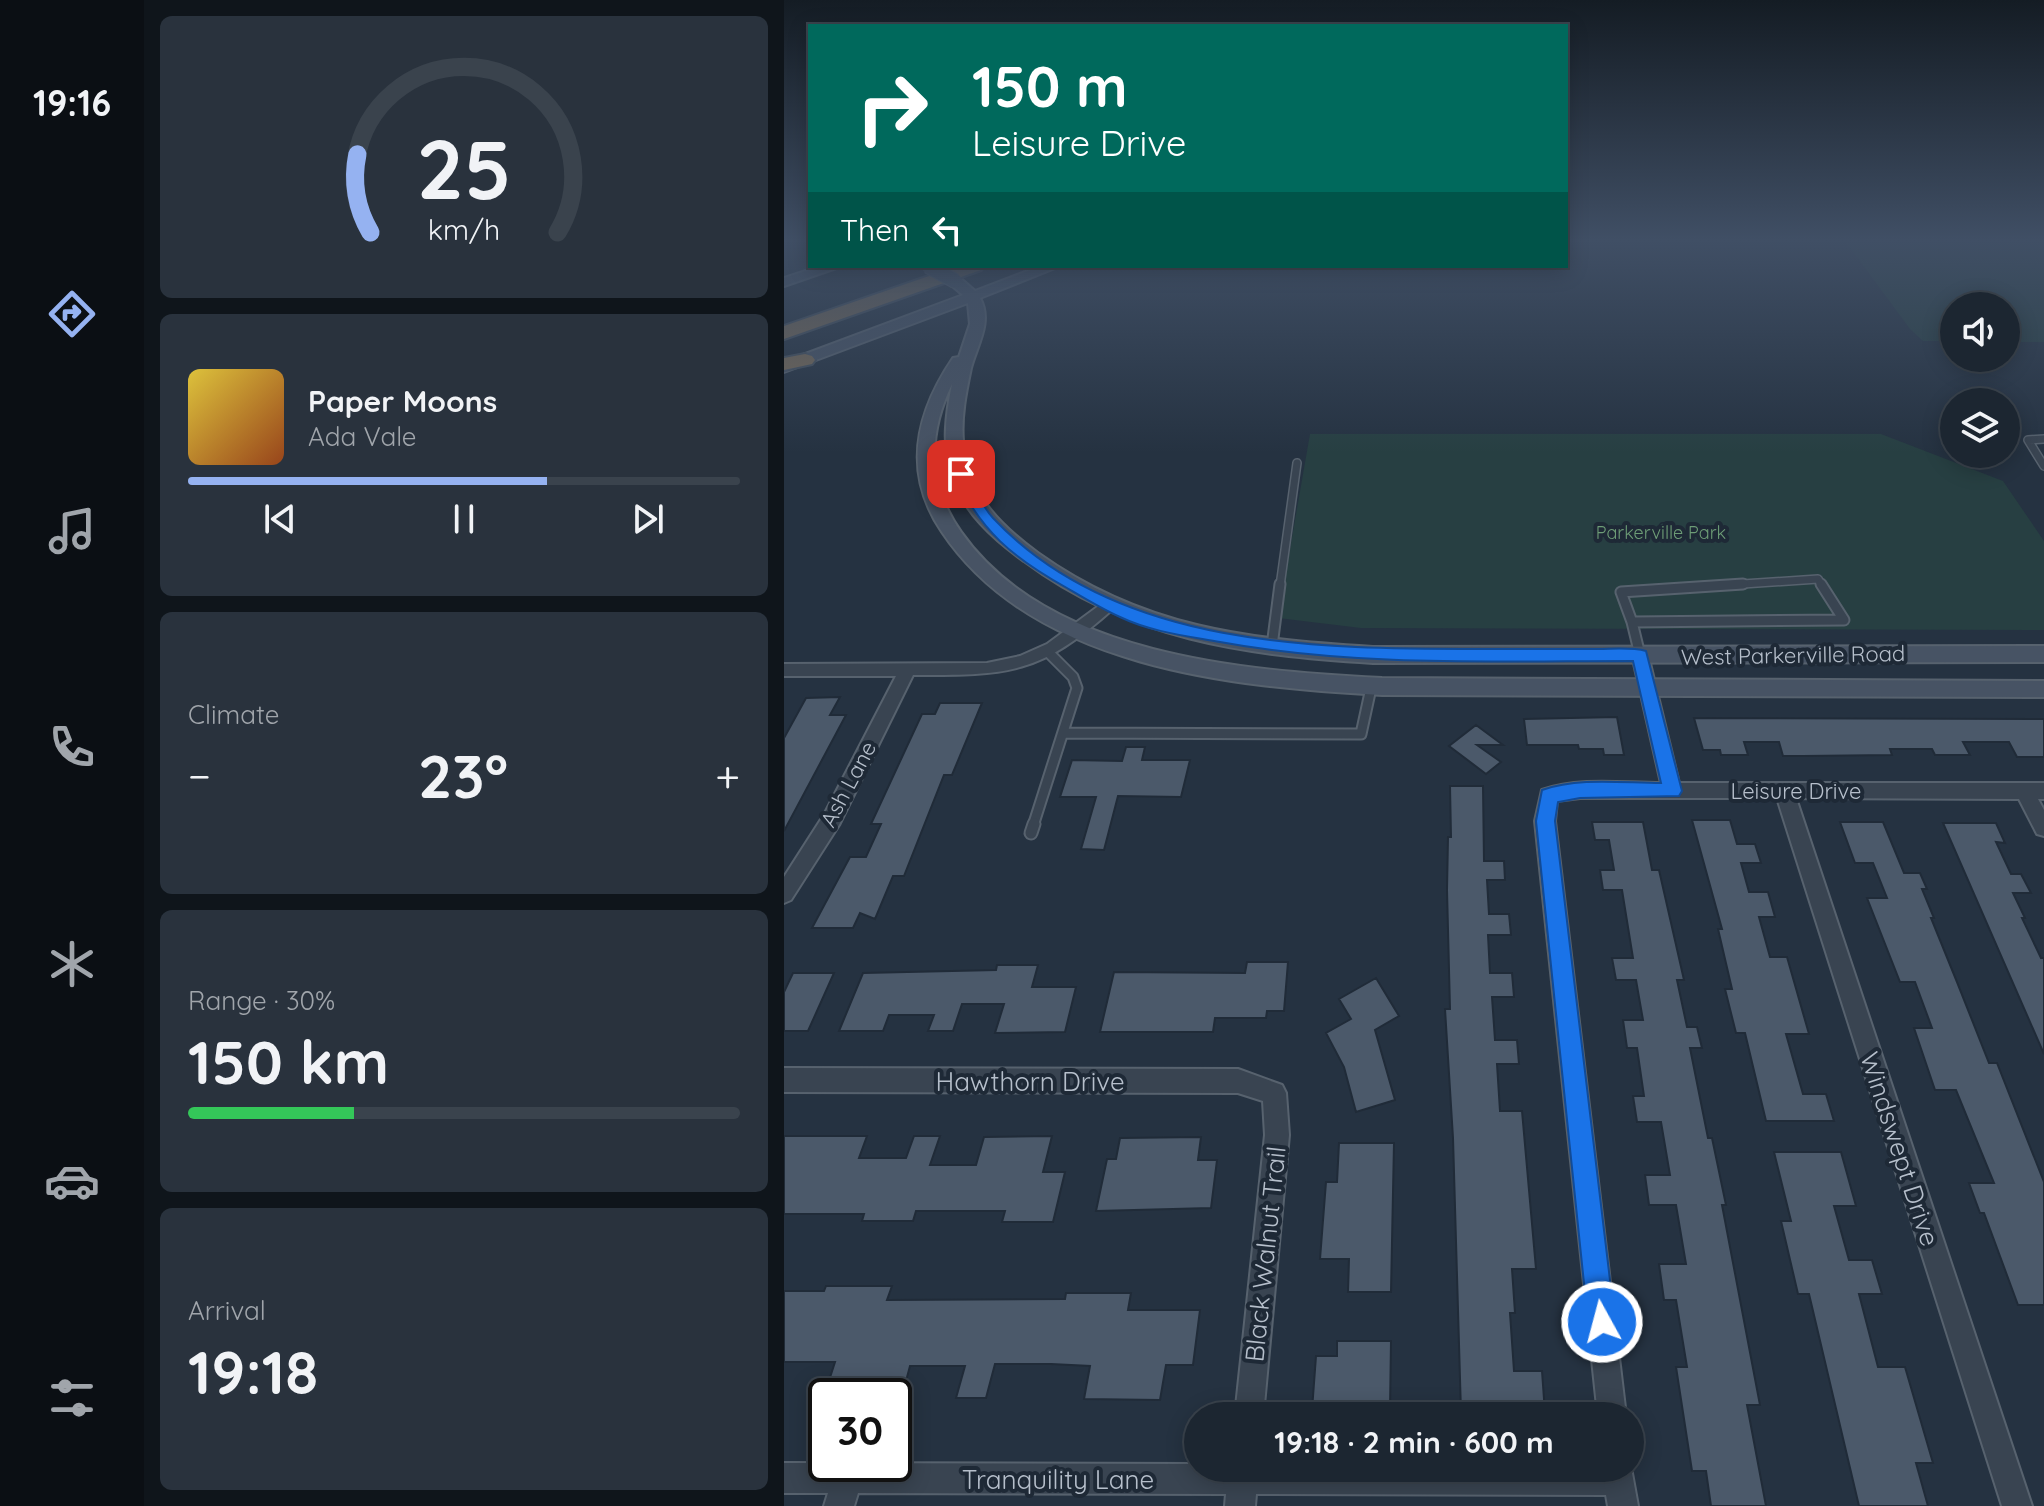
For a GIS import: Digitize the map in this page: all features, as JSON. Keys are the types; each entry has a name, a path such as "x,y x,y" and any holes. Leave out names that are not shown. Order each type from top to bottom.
{"highway":[{"path":"784,333 843,312"},
{"path":"784,366 805,360"}],"main road":[{"path":"805,360 931,312"},
{"name":"West Parkerville Road","path":"978,312 976,330 953,408 952,429 957,462 975,506 1035,564 1108,604 1166,627 1272,646 1375,655 2044,654"},
{"name":"West Parkerville Road","path":"969,346 940,388 926,423 925,469 938,511 980,571 1013,597 1078,630 1149,657 1198,669 1308,685 1371,688 2044,689"},
{"path":"1371,688 1375,655"}],"street":[{"path":"784,670 987,669 1018,664 1048,652 1108,604"},
{"path":"1640,655 1672,791"},
{"name":"Ash Lane","path":"784,894 832,819 907,670"},
{"name":"Leisure Drive","path":"1610,1402 1545,821 1549,795 1580,790 2034,791"},
{"name":"Windswept Drive","path":"1784,791 2017,1506"},
{"path":"2034,791 2044,828"},
{"name":"Hawthorn Drive","path":"784,1080 1238,1081 1274,1093"},
{"name":"Black Walnut Trail","path":"1250,1402 1277,1135 1274,1093"},
{"name":"Tranquility Lane","path":"784,1478 843,1492 1242,1485 1620,1485"}],"lane":[{"path":"2044,439 2028,440 2044,466"},
{"path":"1272,646 1297,463"},
{"path":"1632,622 1844,620 1818,579 1621,592 1640,655"},
{"path":"1031,833 1077,688 1073,677 1048,652"},
{"path":"1063,733 1361,734 1371,688"}],"green space":[{"path":"1898,312 1940,312 1940,341 1923,341"},
{"path":"2020,312 2044,312 2044,342 2020,342"},
{"name":"Parkerville Park","path":"1310,434 1881,434 1940,457 1940,468 1969,468 2003,481 2044,541 2044,630 1361,628 1278,618"}],"building":[{"path":"840,697 830,715 846,715 784,831 784,738 806,698"},
{"path":"940,703 982,703 952,775 944,775 904,876 893,876 875,919 860,913 853,928 812,928 850,857 866,857 881,824 871,824 922,714 935,714"},
{"path":"1617,717 1624,755 1604,755 1603,749 1579,749 1578,745 1527,745 1524,719"},
{"path":"1694,718 2044,719 2044,757 2017,757 2009,742 1963,742 1970,755 1935,755 1932,749 1890,749 1892,755 1783,756 1779,742 1744,742 1748,755 1721,755 1720,750 1703,750"},
{"path":"1476,725 1503,745 1477,745 1501,762 1486,774 1449,746"},
{"path":"1126,747 1145,747 1142,760 1190,760 1181,797 1118,796 1104,850 1081,849 1096,797 1060,797 1072,760 1122,761"},
{"path":"1450,786 1483,786 1484,861 1504,861 1505,880 1487,880 1489,914 1509,914 1511,935 1488,935 1490,973 1512,973 1514,997 1492,997 1495,1040 1517,1040 1519,1064 1497,1064 1500,1111 1522,1111 1536,1269 1512,1269 1515,1313 1510,1313 1514,1371 1542,1371 1544,1402 1461,1402 1453,1138 1445,1009 1450,1009 1447,890 1448,837 1451,837"},
{"path":"1692,820 1730,820 1737,844 1755,844 1761,863 1741,863 1749,892 1768,892 1775,917 1759,917 1770,957 1787,957 1809,1034 1786,1034 1803,1094 1826,1094 1834,1121 1766,1121 1745,1033 1736,1033 1725,989 1732,989 1718,929 1722,929"},
{"path":"1592,822 1643,822 1652,870 1659,870 1684,980 1677,980 1687,1027 1697,1027 1702,1048 1690,1048 1708,1138 1712,1138 1726,1205 1722,1205 1760,1405 1747,1405 1766,1506 1711,1506 1706,1471 1692,1471 1676,1367 1687,1367 1676,1300 1664,1300 1659,1264 1686,1264 1676,1205 1649,1205 1645,1175 1670,1175 1661,1122 1637,1122 1633,1096 1644,1096 1637,1048 1627,1048 1623,1020 1643,1020 1636,980 1616,980 1612,958 1633,958 1622,890 1603,890 1600,870 1614,870 1609,840 1595,840"},
{"path":"1840,822 1883,822 1904,873 1920,873 1927,889 1922,889 1934,918 1931,918 1989,1063 1997,1063 2044,1182 2044,1305 2018,1305 1984,1213 1980,1213 1969,1183 1994,1183 1956,1090 1935,1090 1914,1028 1932,1028 1915,982 1900,982 1867,898 1887,898 1873,863 1855,863"},
{"path":"1943,823 1996,823 2005,843 1996,842 2011,874 2021,874 2031,893 2013,893 2041,958 2044,958 2044,1054"},
{"path":"1247,962 1288,962 1284,1011 1267,1011 1266,1018 1215,1018 1213,1032 1100,1032 1114,972 1245,973"},
{"path":"997,965 1038,965 1032,987 1076,987 1065,1032 995,1033 1004,1004 962,1004 953,1031 928,1031 934,1015 889,1015 883,1031 839,1031 863,973 996,970"},
{"path":"793,973 834,973 808,1031 784,1031 784,992"},
{"path":"1376,978 1399,1016 1375,1030 1395,1100 1356,1112 1344,1067 1326,1033 1351,1019 1339,999"},
{"path":"784,1136 867,1136 859,1158 906,1158 914,1136 940,1136 930,1165 976,1165 984,1137 1052,1136 1043,1172 1065,1172 1053,1222 1002,1222 1005,1211 916,1211 913,1221 862,1221 864,1214 784,1214"},
{"path":"1201,1137 1198,1160 1217,1160 1211,1208 1096,1211 1107,1159 1116,1159 1120,1138"},
{"path":"1339,1143 1394,1143 1391,1292 1348,1292 1349,1259 1320,1259 1326,1182 1337,1182"},
{"path":"1774,1152 1841,1152 1856,1206 1834,1206 1849,1260 1872,1260 1882,1294 1859,1294 1878,1367 1905,1367 1933,1463 1916,1463 1928,1506 1859,1506 1809,1294 1798,1294 1781,1221 1791,1221"},
{"path":"826,1286 892,1286 887,1300 1065,1299 1066,1293 1131,1293 1128,1310 1200,1310 1193,1365 1166,1365 1160,1400 1084,1399 1090,1366 1051,1364 995,1364 986,1398 956,1398 965,1366 910,1366 907,1378 830,1378 835,1362 784,1362 784,1291 824,1291"},
{"path":"1337,1341 1391,1341 1390,1402 1313,1402 1316,1356 1337,1356"}],"route":[{"path":"961,474 975,506 1035,564 1127,614 1166,627 1272,646 1375,655 1640,655 1672,791 1580,790 1549,795 1545,821 1602,1322"}]}
